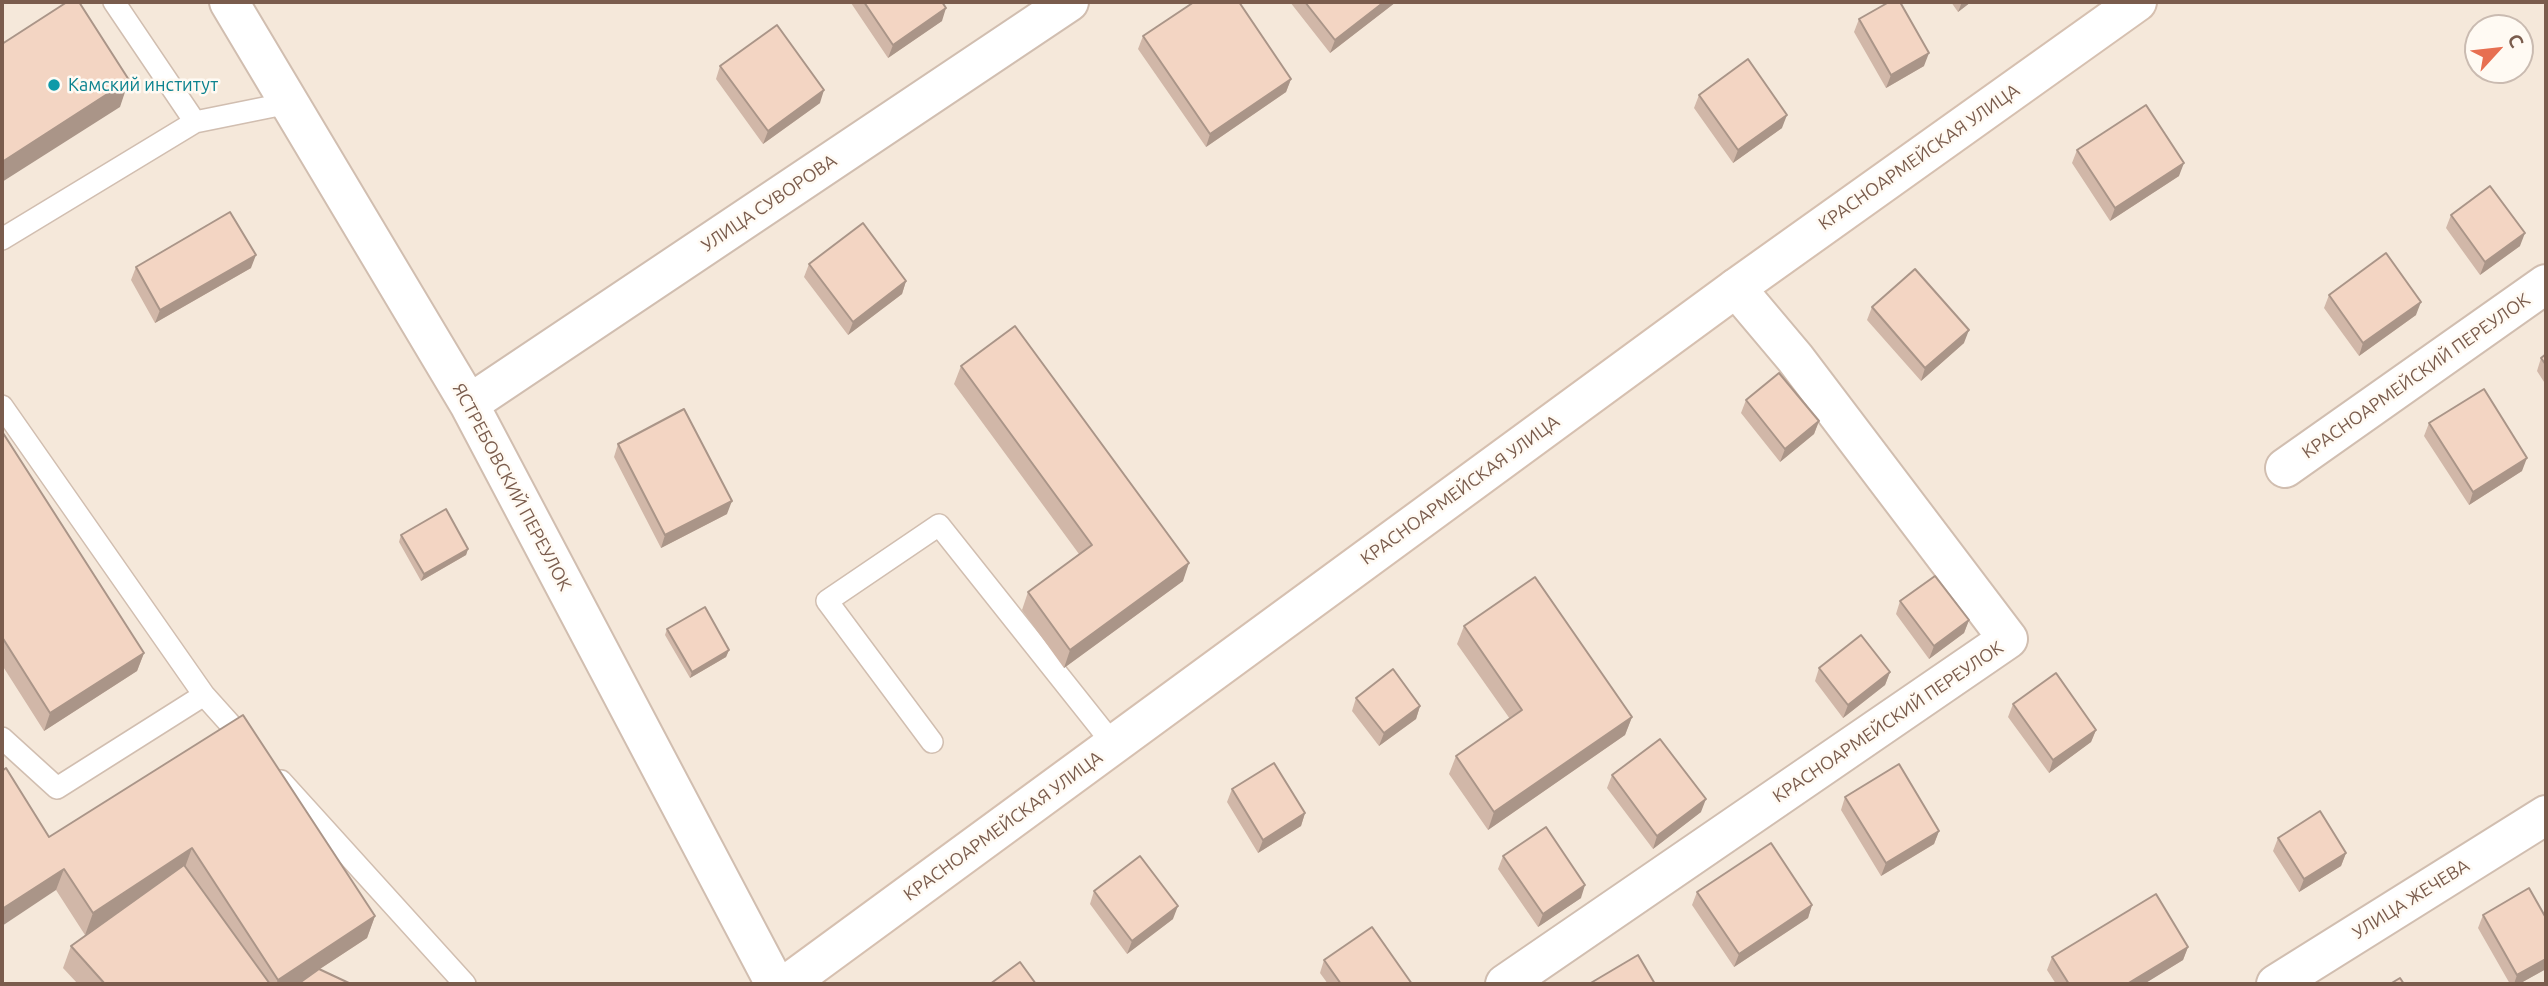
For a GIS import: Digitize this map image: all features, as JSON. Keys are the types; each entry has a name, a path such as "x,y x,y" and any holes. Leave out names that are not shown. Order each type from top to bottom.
{"street":[{"name":"ЯСТРЕБОВСКИЙ ПЕРЕУЛОК","path":"229,2 470,404 775,984"},
{"name":"УЛИЦА СУВОРОВА","path":"470,404 1069,2"},
{"name":"КРАСНОАРМЕЙСКАЯ УЛИЦА","path":"787,984 1736,288 2137,2"},
{"name":"КРАСНОАРМЕЙСКИЙ ПЕРЕУЛОК","path":"2285,468 2546,284"},
{"name":"КРАСНОАРМЕЙСКИЙ ПЕРЕУЛОК","path":"1505,984 2008,639 1795,358 1736,288"},
{"name":"УЛИЦА ЖЕЧЕВА","path":"2276,984 2546,815"}],"lane":[{"path":"114,2 195,122"},
{"path":"2,239 195,122 289,103"},
{"path":"2,406 204,695 465,984"},
{"path":"932,742 827,601 939,525 1114,745"},
{"path":"5,746 57,788 204,695"}],"shaded area":[{"path":"2,2 2546,2 2546,984 2,984"}],"building":[{"name":"Камский институт","path":"67,2 79,2 129,80 2,162 2,44"},
{"path":"864,2 942,2 946,8 893,45"},
{"path":"1194,2 1239,2 1291,79 1210,134 1143,36"},
{"path":"1305,2 1384,2 1335,40"},
{"path":"1889,2 1900,2 1929,53 1891,75 1859,19"},
{"path":"777,25 824,90 768,131 720,66"},
{"path":"1748,59 1787,115 1738,150 1699,95"},
{"path":"2146,105 2184,163 2115,208 2077,150"},
{"path":"2490,186 2525,233 2485,262 2451,215"},
{"path":"230,212 256,255 160,310 136,267"},
{"path":"863,223 906,281 853,322 809,264"},
{"path":"2386,253 2421,302 2363,343 2329,295"},
{"path":"1915,269 1969,330 1925,368 1872,307"},
{"path":"1015,326 1189,563 1070,650 1028,592 1092,545 961,366"},
{"path":"1779,373 1819,421 1785,449 1746,400"},
{"path":"2484,389 2527,458 2473,492 2429,423"},
{"path":"684,409 732,501 665,535 618,444"},
{"path":"3,433 144,653 50,713 2,637"},
{"path":"446,509 468,549 424,574 401,535"},
{"path":"1935,576 1969,620 1934,646 1900,601"},
{"path":"1535,577 1632,717 1494,812 1456,756 1522,710 1464,626"},
{"path":"705,607 729,650 692,672 667,629"},
{"path":"1861,635 1890,672 1848,705 1819,668"},
{"path":"1393,669 1420,706 1384,733 1356,698"},
{"path":"2056,673 2096,730 2053,760 2013,704"},
{"path":"243,715 375,916 278,980 192,848 93,913 64,869 2,909 2,771 6,768 49,837"},
{"path":"1660,739 1706,799 1657,836 1612,775"},
{"path":"1274,763 1305,813 1263,840 1232,789"},
{"path":"1899,764 1939,831 1886,863 1845,797"},
{"path":"2320,811 2346,853 2304,879 2278,838"},
{"path":"1546,827 1585,885 1543,914 1503,856"},
{"path":"1771,843 1812,905 1739,954 1697,892"},
{"path":"1140,856 1178,906 1132,941 1094,891"},
{"path":"184,865 270,984 105,984 71,946"},
{"path":"2529,888 2546,918 2546,959 2517,975 2483,915"},
{"path":"2156,894 2188,947 2127,984 2069,984 2052,957"},
{"path":"1372,927 1412,984 1341,984 1324,960"},
{"path":"1638,955 1655,984 1589,984"},
{"path":"1020,962 1036,984 990,984"},
{"path":"319,969 351,984 298,984"},
{"path":"2400,978 2404,984 2390,984"}],"place":[{"name":"Камский институт","path":"54,85"}]}
